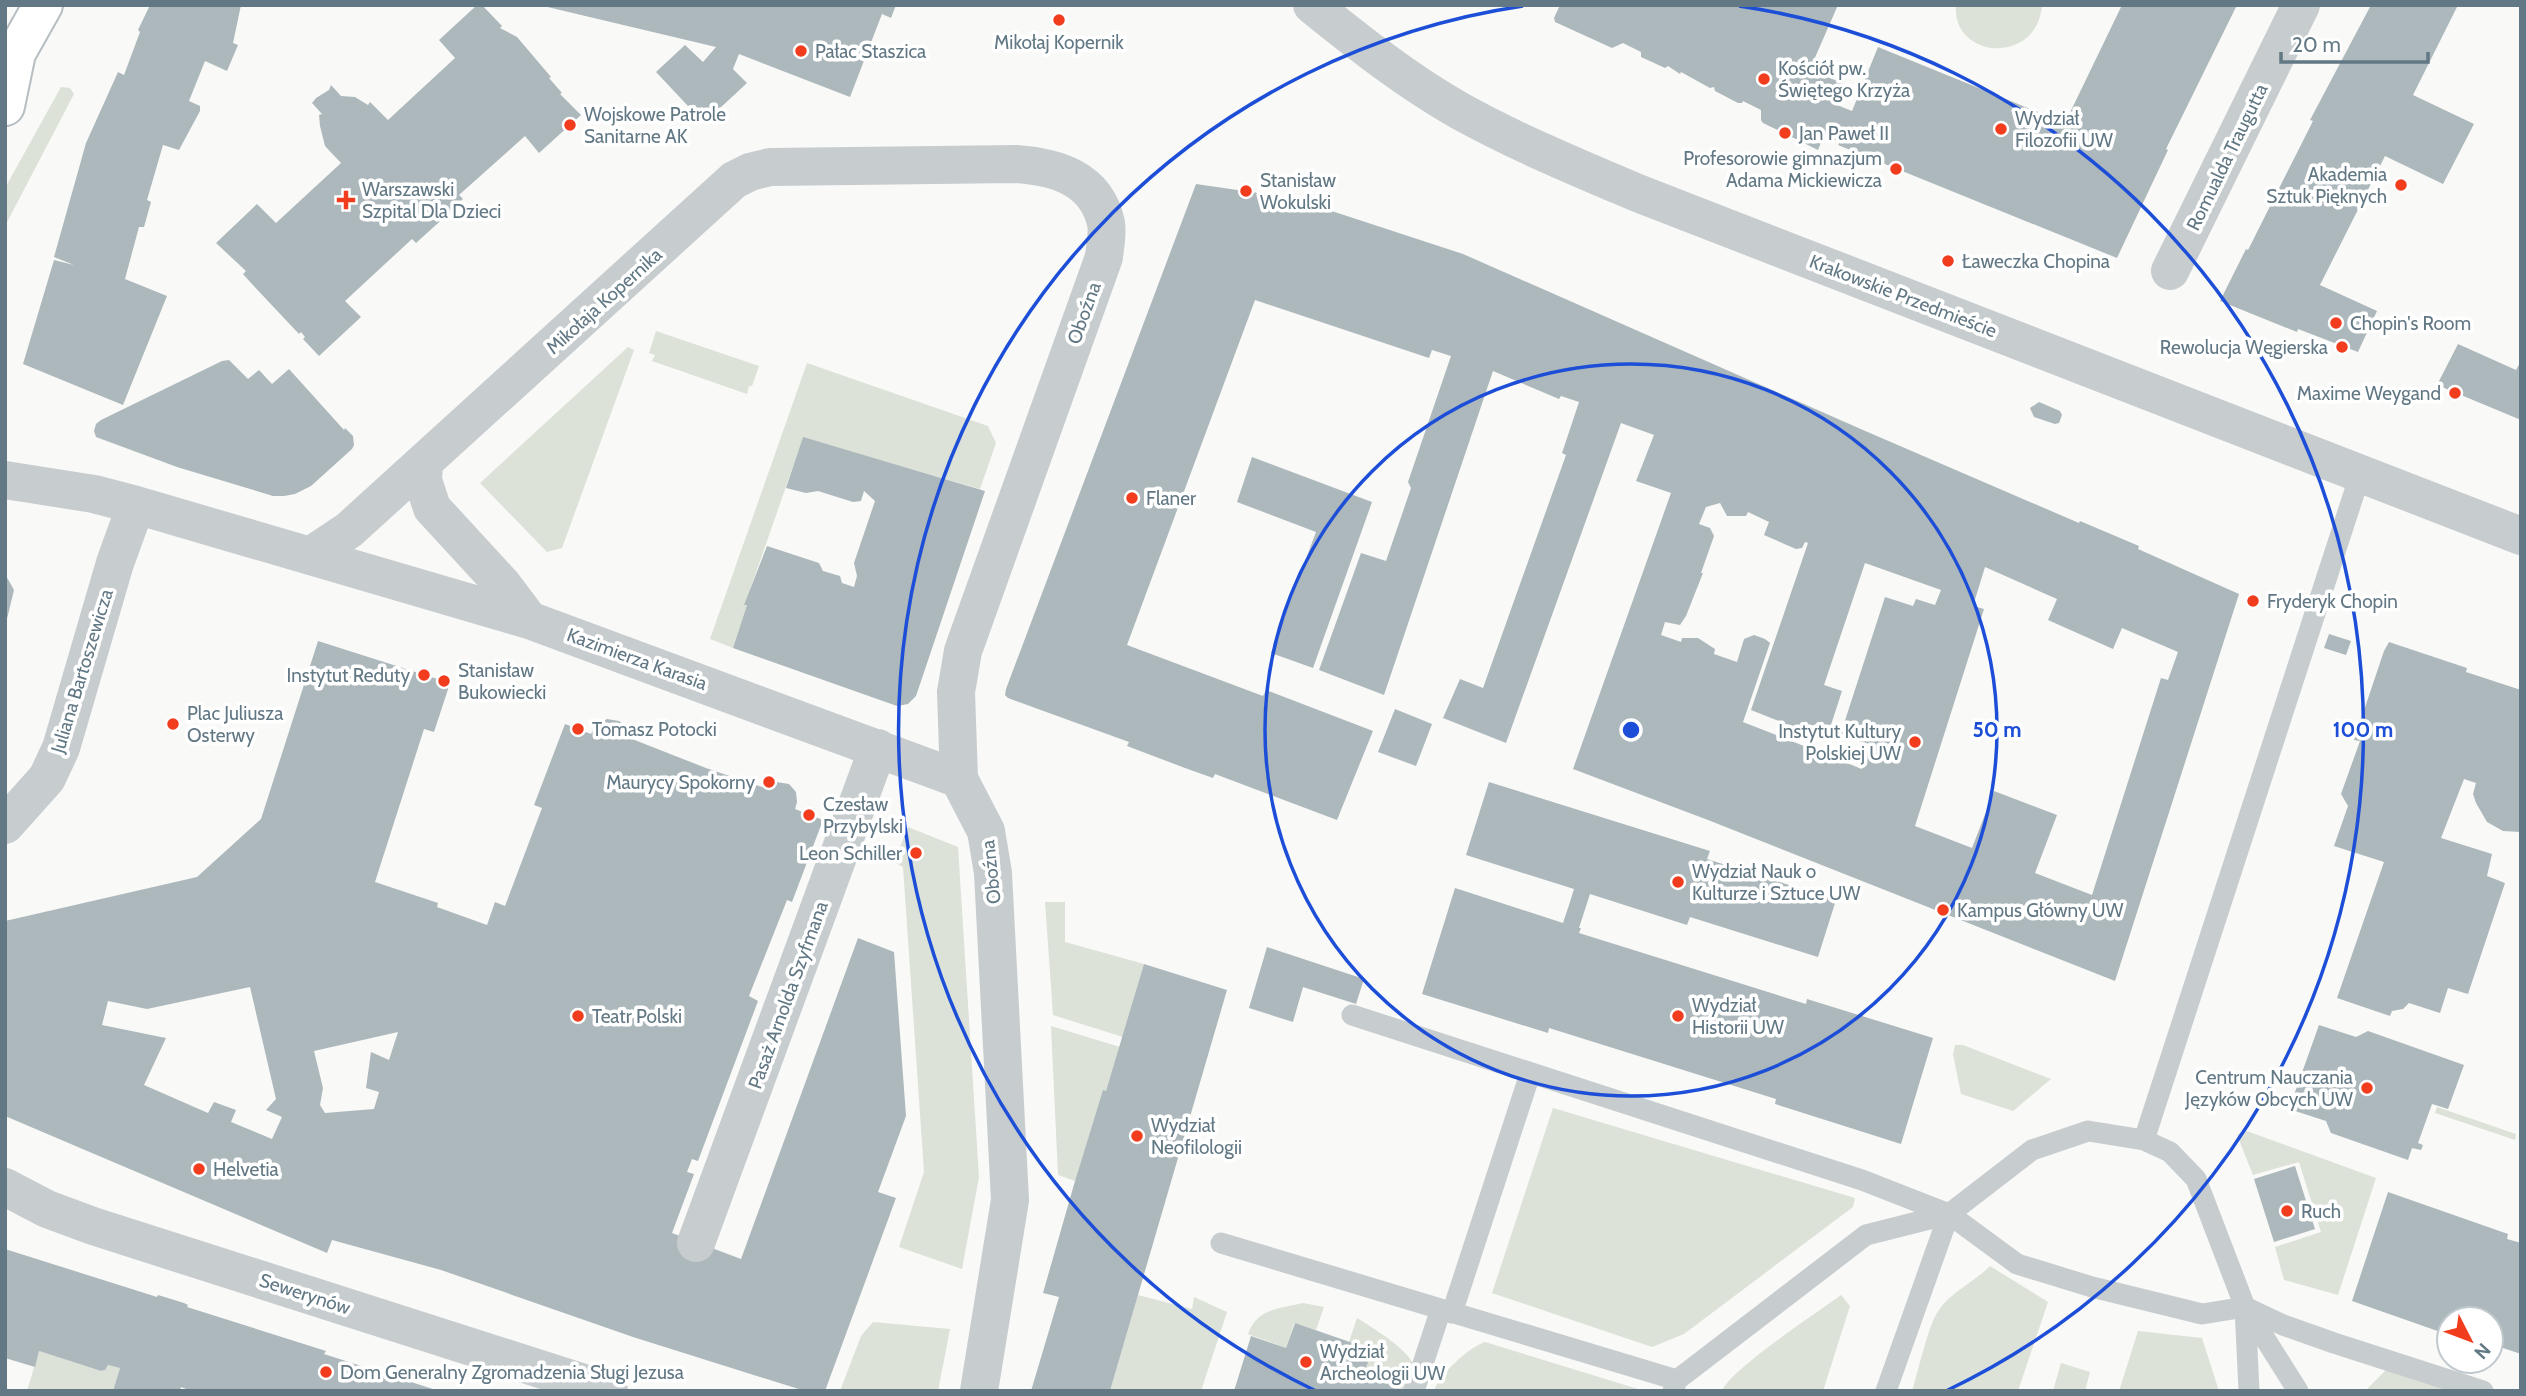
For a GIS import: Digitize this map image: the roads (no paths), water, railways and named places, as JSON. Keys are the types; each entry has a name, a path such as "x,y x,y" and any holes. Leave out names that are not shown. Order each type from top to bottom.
{"street":[{"path":"5,106 11,58 43,5"},
{"name":"Krakowskie Przedmieście","path":"1312,5 1364,47 1421,87 1461,111 1544,153 1635,192 2521,536"},
{"name":"Romualda Traugutta","path":"2170,271 2301,5"},
{"name":"Mikołaja Kopernika","path":"310,556 349,530 734,180 750,172 783,167 1016,164 1044,166 1082,182 1091,191 1107,226 1104,257"},
{"name":"Oboźna","path":"979,1391 1010,1200 993,873 986,831 959,779 956,692 963,650 1104,257"},
{"path":"5,452 94,494"},
{"path":"424,464 422,480 432,508 502,584 529,620"},
{"path":"5,480 94,494 310,556"},
{"name":"Juliana Bartoszewicza","path":"5,825 47,778 61,748 115,564 136,505"},
{"name":"Kazimierza Karasia","path":"310,556 529,620 959,779"},
{"name":"Pasaż Arnolda Szyfmana","path":"696,1242 878,748"},
{"name":"Sewerynów","path":"5,1187 47,1209 93,1226 609,1391"}],"lane":[{"path":"2144,1140 2360,475"},
{"path":"1352,1015 1862,1180 1949,1214 2017,1264 2202,1314 2245,1307 2283,1325 2483,1391"},
{"path":"1414,1391 1447,1311 1530,1074"},
{"path":"1221,1243 1447,1311 1675,1385 1866,1235 1949,1214 2032,1150 2088,1132 2144,1140 2170,1152 2196,1179 2245,1307 2298,1391"},
{"path":"1885,1391 1949,1214"},
{"path":"2245,1307 2249,1391"}],"place":[{"name":"Mikołaj Kopernik","path":"1059,20"},
{"name":"Pałac Staszica","path":"801,51"},
{"name":"Kościół pw. Świętego Krzyża","path":"1764,79"},
{"name":"Wojskowe Patrole Sanitarne AK","path":"570,125"},
{"name":"Wydział Filozofii UW","path":"2001,129"},
{"name":"Jan Paweł II","path":"1785,133"},
{"name":"Profesorowie gimnazjum Adama Mickiewicza","path":"1896,169"},
{"name":"Akademia Sztuk Pięknych","path":"2401,185"},
{"name":"Stanisław Wokulski","path":"1246,191"},
{"name":"Warszawski Szpital Dla Dzieci","path":"346,200"},
{"name":"Ławeczka Chopina","path":"1948,261"},
{"name":"Chopin's Room","path":"2336,323"},
{"name":"Rewolucja Węgierska","path":"2342,347"},
{"name":"Maxime Weygand","path":"2455,393"},
{"name":"Flaner","path":"1132,498"},
{"name":"Fryderyk Chopin","path":"2253,601"},
{"name":"Instytut Reduty","path":"424,675"},
{"name":"Stanisław Bukowiecki","path":"444,681"},
{"name":"Plac Juliusza Osterwy","path":"173,724"},
{"name":"Tomasz Potocki","path":"578,729"},
{"name":"Instytut Kultury Polskiej UW","path":"1915,742"},
{"name":"Maurycy Spokorny","path":"769,782"},
{"name":"Czesław Przybylski","path":"809,815"},
{"name":"Leon Schiller","path":"916,853"},
{"name":"Wydział Nauk o Kulturze i Sztuce UW","path":"1678,882"},
{"name":"Kampus Główny UW","path":"1943,910"},
{"name":"Teatr Polski","path":"578,1016"},
{"name":"Wydział Historii UW","path":"1678,1016"},
{"name":"Centrum Nauczania Języków Obcych UW","path":"2367,1088"},
{"name":"Wydział Neofilologii","path":"1137,1136"},
{"name":"Helvetia","path":"199,1169"},
{"name":"Ruch","path":"2287,1211"},
{"name":"Wydział Archeologii UW","path":"1306,1362"},
{"name":"Dom Generalny Zgromadzenia Sługi Jezusa","path":"326,1372"}]}
